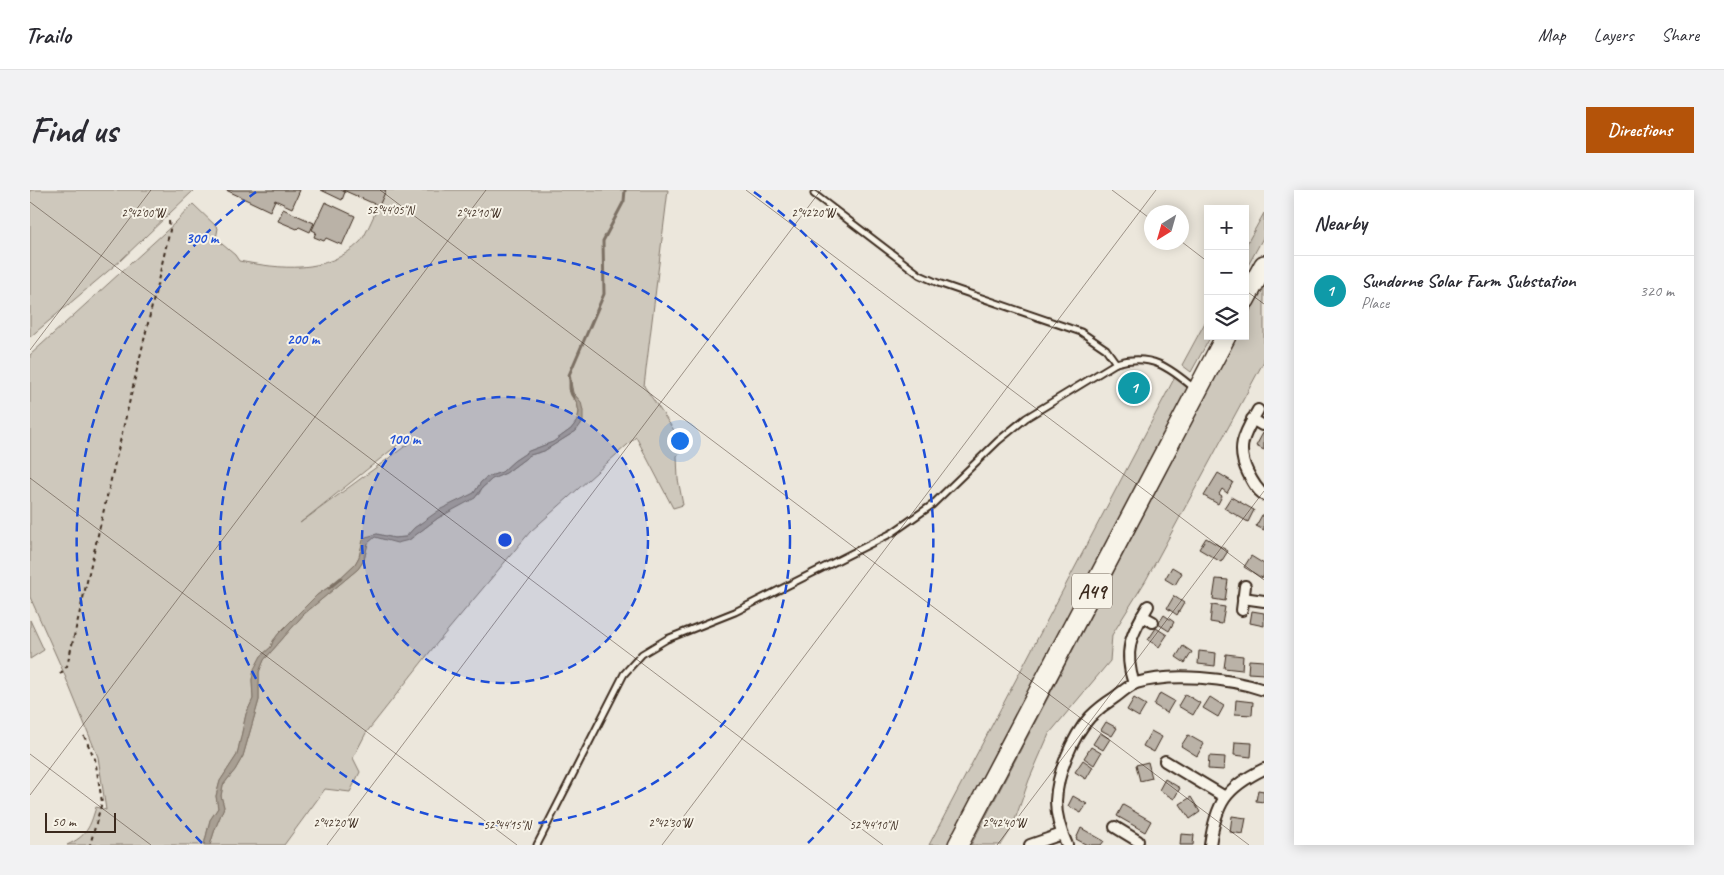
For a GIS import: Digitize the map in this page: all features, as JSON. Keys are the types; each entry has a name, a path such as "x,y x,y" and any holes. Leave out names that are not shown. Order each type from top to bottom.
{"highway":[{"path":"1248,295 1264,265"},
{"name":"A49","path":"958,845 1224,340"}],"street":[{"path":"1258,410 1244,434 1241,449 1243,462 1254,485 1264,495"},
{"path":"1252,420 1262,425"},
{"path":"1242,610 1245,586"},
{"path":"1243,598 1264,601"},
{"path":"1134,684 1128,667 1129,648 1133,634 1148,606"},
{"path":"1142,616 1153,622"},
{"path":"1067,845 1062,834 1056,801 1061,775 1068,754 1090,717 1134,684 1151,679 1183,676 1264,690"},
{"path":"1165,761 1180,764 1225,796"},
{"path":"1210,845 1214,820 1225,796 1238,784 1264,769"},
{"path":"1113,824 1138,841"},
{"path":"1030,845 1062,834"},
{"path":"1123,845 1128,835"}],"lane":[{"path":"814,194 920,275 938,283 1082,332 1106,349 1116,363"},
{"path":"537,845 624,674 642,654 667,639 744,608 892,533 932,505 998,441 1026,418 1116,363 1132,359 1151,360 1177,373 1197,391"}],"path":[{"path":"60,674 67,666 170,230 168,221"},
{"path":"84,736 95,759 102,802 90,845"}],"shaded area":[{"path":"30,190 194,190 120,261 30,337"},
{"path":"385,190 668,190 644,386 684,445 677,456 678,479 683,505 673,508 636,437 530,532 433,648 366,733 353,758 360,772 350,792 325,789 284,845 210,845 224,807 221,796 223,785 243,756 259,700 259,672 264,660 304,614 358,569 364,560 368,543 375,536 383,539 409,540 438,518 479,494 482,488 492,479 506,473 530,455 544,451 576,431 581,402 573,393 570,382 570,391 577,403 579,412 577,421 571,429 553,442 529,451 502,472 487,477 481,482 474,493 414,528 406,537 394,538 377,534 363,541 355,564 335,583 317,595 279,633 271,647 261,656 252,679 253,699 246,714 237,755 220,781 216,796 218,808 210,820 204,845 67,845 74,842 87,830 96,807 106,810 98,757 30,597 30,355 175,223 193,204 218,228 216,239 235,255 239,261 271,266 303,267 333,260 347,253 360,242","holes":["410,435 415,439 300,523"]},
{"path":"1264,213 1264,236 1249,264 1249,240"},
{"path":"1264,284 1264,361 1146,580 1112,635 1110,661 1049,734 1029,780 1012,828 1001,845 971,845 1235,340 1249,340 1249,313"},
{"path":"1204,324 1204,340 1209,340 1191,372 1182,365"},
{"path":"570,377 573,393 581,402 583,411 583,421 576,431 544,451 530,455 506,473 492,479 475,498 438,518 409,540 397,543 375,537 368,543 364,560 358,569 304,614 264,660 259,672 259,700 243,756 223,785 221,796 224,807 210,845 204,845 210,820 218,808 216,796 220,781 237,755 246,714 253,699 252,680 254,669 261,656 271,647 279,633 317,595 335,583 355,564 359,557 363,540 366,537 377,534 394,538 406,537 414,528 441,509 474,493 481,482 487,477 502,472 529,451 553,442 571,429 577,421 579,412 577,403 570,391"},
{"path":"1175,377 1189,388 949,845 929,845"},
{"path":"30,620 44,650 30,659"}],"building":[{"path":"226,190 300,190 292,208 275,200 270,211"},
{"path":"321,190 341,190 345,192 342,200"},
{"path":"343,190 386,190 379,206"},
{"path":"325,202 355,216 342,245 326,238 324,241 314,237 316,232 312,230"},
{"path":"283,209 314,223 310,232 278,221"},
{"path":"1264,434 1264,450 1256,446"},
{"path":"1218,473 1233,482 1227,493 1222,489 1219,494 1222,496 1218,504 1204,496"},
{"path":"1231,497 1254,510 1248,522 1224,508"},
{"path":"1262,515 1264,515 1264,530 1256,526"},
{"path":"1206,538 1228,551 1221,562 1199,549"},
{"path":"1251,556 1264,564 1264,575 1262,578 1244,567"},
{"path":"1172,567 1182,573 1175,585 1165,579"},
{"path":"1216,579 1228,580 1225,601 1213,599"},
{"path":"1174,596 1184,603 1177,615 1167,608"},
{"path":"1212,605 1225,607 1222,624 1210,622"},
{"path":"1252,611 1264,613 1264,626 1250,623"},
{"path":"1164,615 1174,622 1169,631 1158,624"},
{"path":"1156,628 1167,635 1159,647 1148,640"},
{"path":"1183,646 1192,652 1185,663 1176,657"},
{"path":"1199,651 1216,653 1215,666 1198,664"},
{"path":"1226,654 1243,656 1242,670 1224,668"},
{"path":"1249,660 1264,661 1264,674 1248,673"},
{"path":"1160,693 1174,701 1167,713 1154,705"},
{"path":"1185,694 1200,703 1193,715 1178,706"},
{"path":"1210,697 1224,706 1218,717 1203,708"},
{"path":"1134,698 1146,705 1139,717 1127,710"},
{"path":"1236,700 1253,702 1252,715 1235,714"},
{"path":"1106,722 1117,728 1112,736 1101,730"},
{"path":"1151,731 1162,737 1154,752 1143,746"},
{"path":"1100,733 1110,739 1103,750 1093,744"},
{"path":"1188,735 1204,744 1197,756 1181,746"},
{"path":"1235,742 1252,743 1251,757 1234,755"},
{"path":"1091,747 1101,753 1094,765 1084,758"},
{"path":"1209,756 1225,757 1224,770 1208,769"},
{"path":"1083,760 1093,767 1086,779 1075,772"},
{"path":"1148,762 1152,778 1140,781 1136,765"},
{"path":"1165,779 1180,788 1174,799 1159,790"},
{"path":"1258,790 1264,791 1264,802 1256,801"},
{"path":"1073,796 1087,804 1081,813 1068,806"},
{"path":"1191,797 1200,812 1190,819 1180,804"},
{"path":"1123,805 1151,821 1145,832 1117,816"},
{"path":"1232,816 1246,818 1243,834 1230,832"},
{"path":"1081,828 1104,841 1101,845 1087,845 1076,839"},
{"path":"1181,834 1194,835 1193,845 1180,845"}],"waterway":[{"path":"574,398 570,389 569,375 604,294 603,241 624,201 625,190"},
{"path":"329,588 341,578"}],"place":[{"name":"Sundorne Solar Farm Substation","path":"1134,388"}]}
